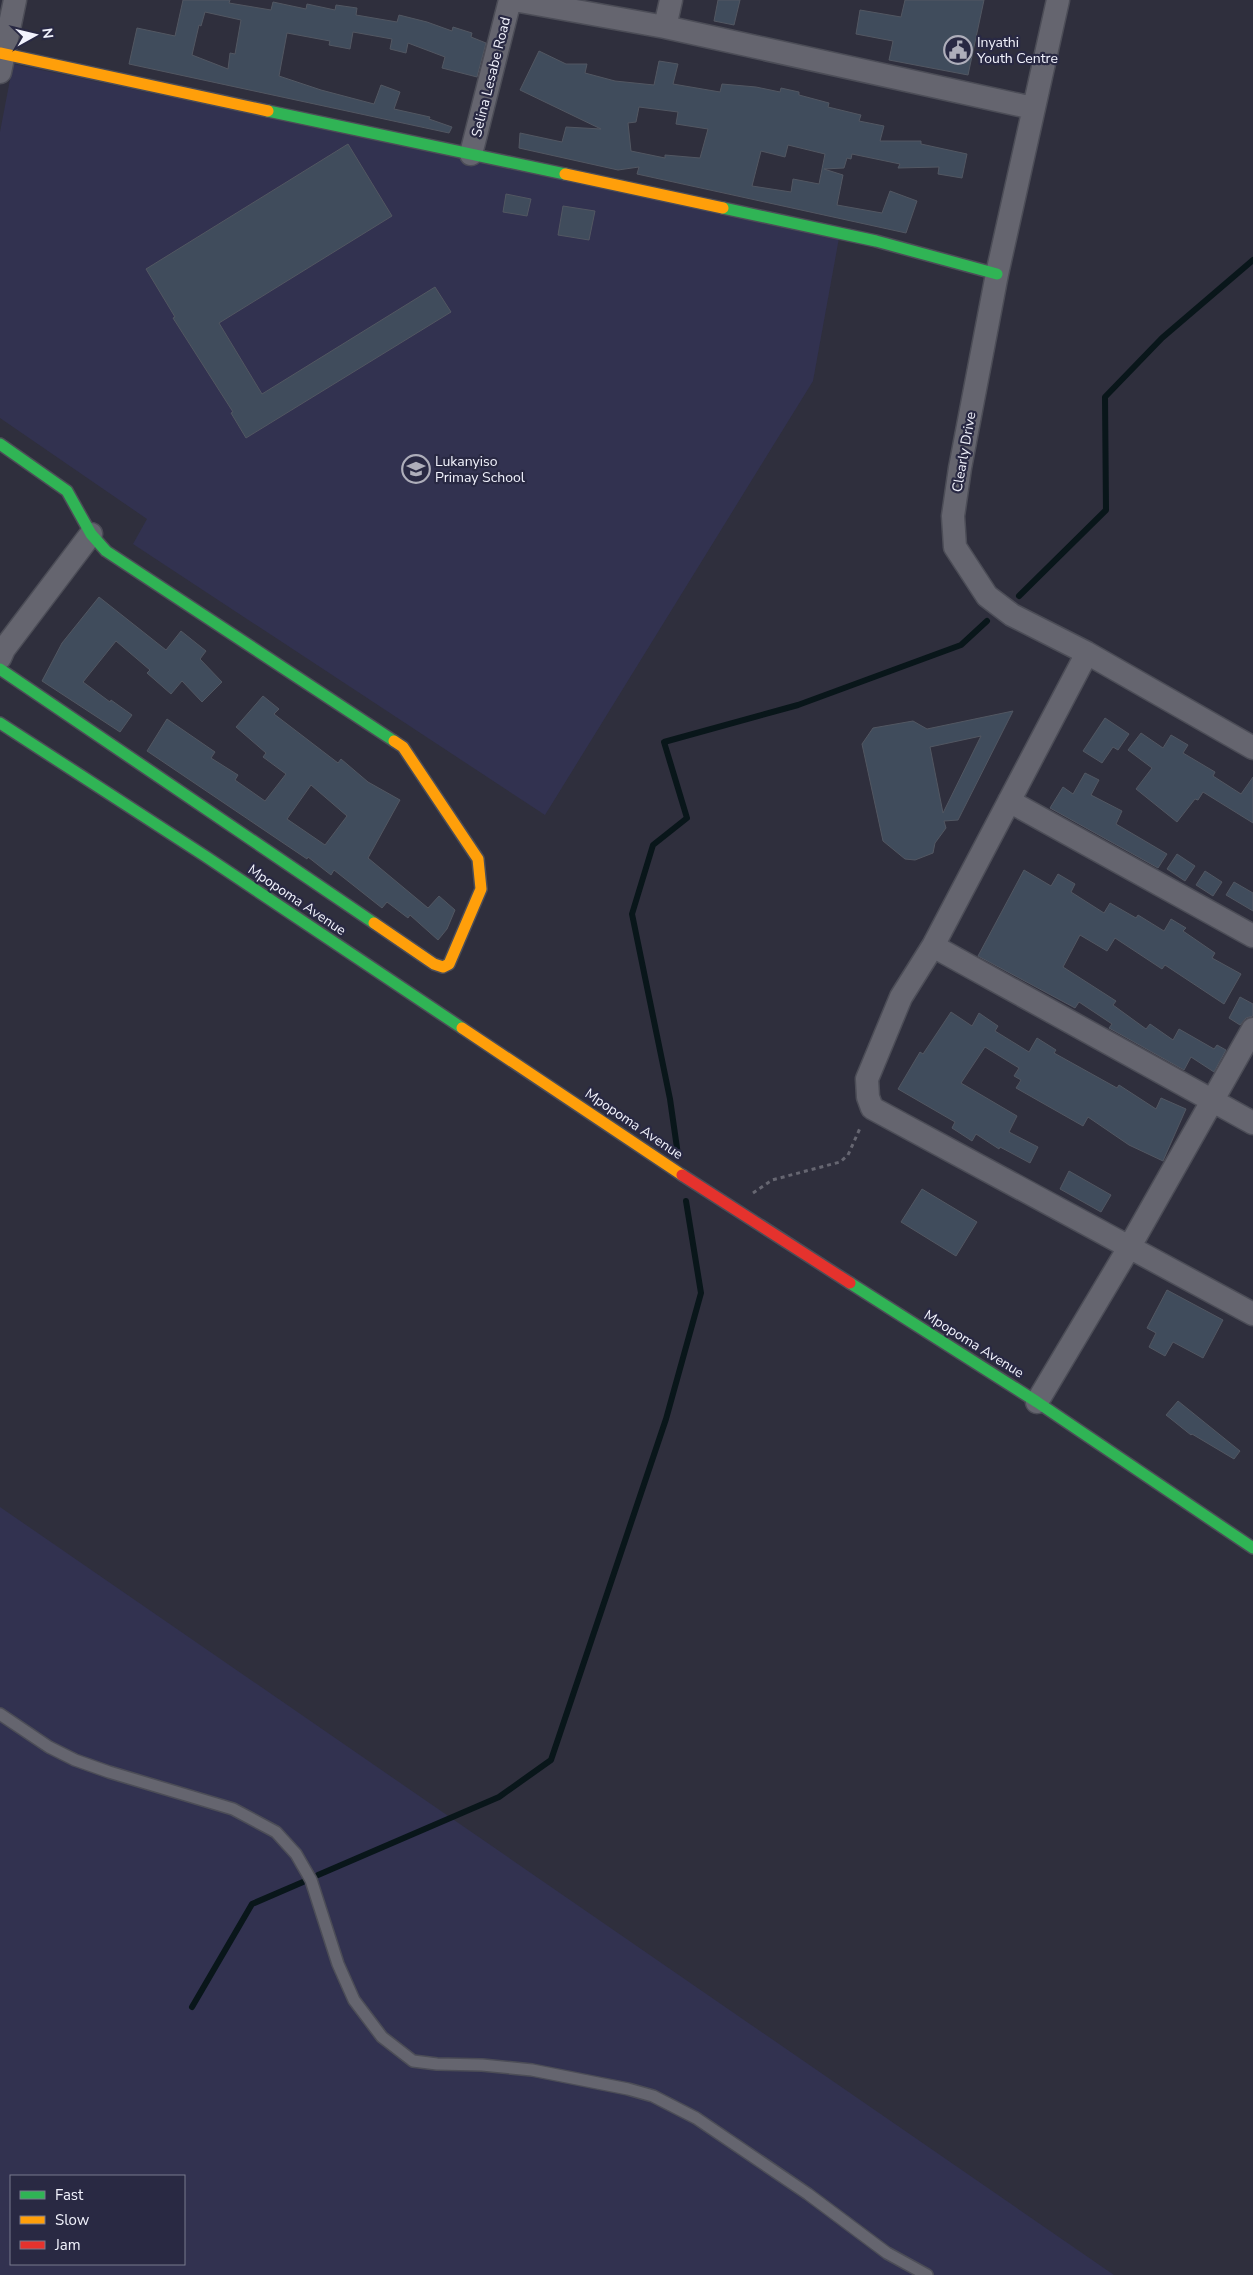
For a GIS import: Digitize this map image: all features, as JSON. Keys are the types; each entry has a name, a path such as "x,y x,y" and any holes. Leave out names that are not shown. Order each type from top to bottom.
{"street":[{"path":"15,0 1,60 471,154 876,241 997,274"},
{"path":"512,0 665,27 1033,108"},
{"name":"Selina Lesabe Road","path":"471,154 512,0"},
{"path":"665,27 671,0"},
{"name":"Clearly Drive","path":"1058,0 997,274 952,516 955,547 987,596 1012,615 1087,653 1253,748"},
{"path":"0,444 67,491 91,534 106,551 408,752 478,859 481,873 482,889 449,964 443,967 434,964 0,669"},
{"path":"0,658 4,649 91,534"},
{"path":"1087,653 933,946 901,997 867,1079 868,1097 872,1108 1253,1314"},
{"name":"Mpopoma Avenue","path":"0,724 205,856 734,1208 1037,1402 1253,1548"},
{"path":"1009,801 1253,936"},
{"path":"933,946 1253,1123"},
{"path":"1037,1402 1130,1246 1211,1099 1253,1029"}],"lane":[{"path":"0,1714 49,1748 75,1760 117,1775 234,1809 276,1832 296,1854 311,1880 338,1964 354,2000 382,2037 413,2061 437,2064 482,2064 532,2070 628,2089 652,2096 696,2118 808,2194 887,2253 928,2275"}],"path":[{"path":"734,1208 772,1180 840,1162 848,1155 872,1108"}],"shaded area":[{"name":"Lukanyiso Primay School","path":"13,64 839,238 813,381 545,815 133,544 147,519 0,418 0,132"},
{"path":"0,1507 1114,2275 0,2275"}],"building":[{"path":"183,0 230,0 229,3 271,10 273,2 306,9 307,4 335,10 336,5 357,8 356,15 397,22 399,15 452,31 453,27 472,33 471,37 486,43 477,77 442,68 445,57 408,43 406,53 390,49 392,39 353,32 350,49 329,45 330,41 287,33 279,76 321,90 374,104 381,85 400,92 394,109 430,117 429,119 452,127 449,133 129,64 137,28 175,36","holes":["205,12 241,20 235,54 230,53 228,69 192,55 199,25 201,26"]},
{"path":"718,0 740,0 734,25 714,21"},
{"path":"905,0 984,0 968,75 889,60 893,41 856,34 860,10 901,17"},
{"path":"539,51 566,64 587,64 585,73 615,81 654,85 659,61 678,64 673,84 720,92 722,84 756,87 780,92 781,88 799,92 799,95 829,103 828,107 861,115 859,121 884,126 880,141 921,141 921,144 967,154 962,178 938,174 939,167 898,168 900,164 852,154 851,159 847,158 844,168 824,169 843,175 837,205 882,213 890,191 917,201 906,233 637,174 639,167 618,170 519,148 520,133 562,142 566,127 601,129 520,90","holes":["639,107 678,112 676,124 708,129 700,158 665,155 665,158 631,151 628,123 636,122","788,145 825,154 819,184 793,179 791,192 752,186 761,151 785,157"]},
{"path":"348,144 392,216 219,323 262,394 435,287 451,312 246,438 231,413 233,412 173,318 175,317 146,269"},
{"path":"506,194 531,199 527,216 503,212"},
{"path":"563,206 595,211 589,240 558,235"},
{"path":"99,597 166,650 181,631 206,651 200,659 222,682 202,702 182,681 171,694 147,673 150,670 116,641 83,682 110,702 111,700 132,715 120,732 42,681 62,643"},
{"path":"263,696 279,709 274,714 338,763 341,759 368,782 400,800 368,858 428,908 439,896 455,910 447,929 438,940 410,915 408,918 387,902 382,908 334,870 331,875 308,857 307,859 147,751 167,719 215,752 211,758 238,775 235,780 265,801 286,774 263,757 266,753 236,727","holes":["311,785 347,816 325,845 287,819"]},
{"path":"1013,711 958,820 944,821 946,828 935,843 933,853 915,860 905,859 883,841 862,744 873,728 913,721 927,729","holes":["981,736 943,813 930,747"]},
{"path":"1105,718 1129,734 1118,750 1113,747 1102,763 1083,751"},
{"path":"1141,733 1163,748 1171,735 1188,745 1183,753 1215,772 1213,776 1241,794 1253,777 1253,823 1203,792 1177,822 1136,789 1152,768 1128,750"},
{"path":"1085,773 1099,780 1091,795 1122,811 1116,824 1167,854 1158,868 1050,808 1063,787 1073,794"},
{"path":"1177,854 1195,866 1185,881 1167,869"},
{"path":"1024,870 1051,886 1058,874 1075,884 1071,892 1104,913 1110,903 1136,918 1138,915 1164,931 1171,919 1186,928 1183,931 1215,953 1212,958 1241,974 1224,1004 1165,965 1162,969 1115,938 1107,951 1080,935 1063,967 1116,1001 1113,1005 1146,1029 1150,1024 1173,1040 1179,1029 1214,1049 1217,1045 1226,1050 1214,1072 1191,1057 1184,1070 1109,1028 1112,1024 1079,1002 1075,1008 978,956"},
{"path":"1205,871 1222,882 1213,896 1196,885"},
{"path":"1234,882 1253,893 1253,911 1226,895"},
{"path":"1240,997 1253,1004 1253,1016 1246,1018 1240,1025 1229,1018"},
{"path":"951,1012 972,1026 979,1013 998,1026 995,1031 1029,1052 1037,1038 1056,1050 1054,1053 1117,1088 1119,1085 1156,1109 1161,1098 1186,1109 1163,1161 1129,1145 1088,1117 1083,1126 1016,1088 1021,1080 1014,1076 1019,1068 985,1047 961,1083 1017,1116 1009,1132 1038,1147 1030,1163 1000,1147 999,1149 976,1134 972,1141 952,1128 955,1122 898,1089 920,1052 923,1054"},
{"path":"1069,1171 1111,1195 1101,1212 1060,1189"},
{"path":"922,1189 977,1222 956,1256 901,1222"},
{"path":"1167,1290 1223,1320 1203,1358 1173,1342 1165,1356 1149,1347 1156,1333 1147,1328"},
{"path":"1178,1401 1240,1451 1234,1459 1191,1435 1166,1415"}],"waterway":[{"path":"1019,596 1106,510 1105,397 1162,338 1253,260"},
{"path":"678,1155 670,1099 632,914 653,845 687,818 664,742 798,705 961,645 987,621"},
{"path":"318,1875 499,1797 551,1760 666,1419 701,1293 686,1201"},
{"path":"192,2007 252,1904 303,1882"}],"traffic: fast":[{"path":"268,111 565,174"},
{"path":"723,208 876,241 997,274"},
{"path":"0,444 67,491 91,534 106,551 394,741"},
{"path":"0,669 374,923"},
{"path":"0,723 205,856 462,1028"},
{"path":"850,1283 1037,1402 1253,1548"}],"traffic: slow":[{"path":"0,53 268,111"},
{"path":"565,174 723,208"},
{"path":"374,923 434,964 443,967 449,964 481,889 478,859 403,747 394,741"},
{"path":"462,1028 682,1175"}],"traffic: jam":[{"path":"682,1175 850,1283"}],"place":[{"name":"Inyathi Youth Centre","path":"958,50"},
{"name":"Lukanyiso Primay School","path":"416,469"}]}
